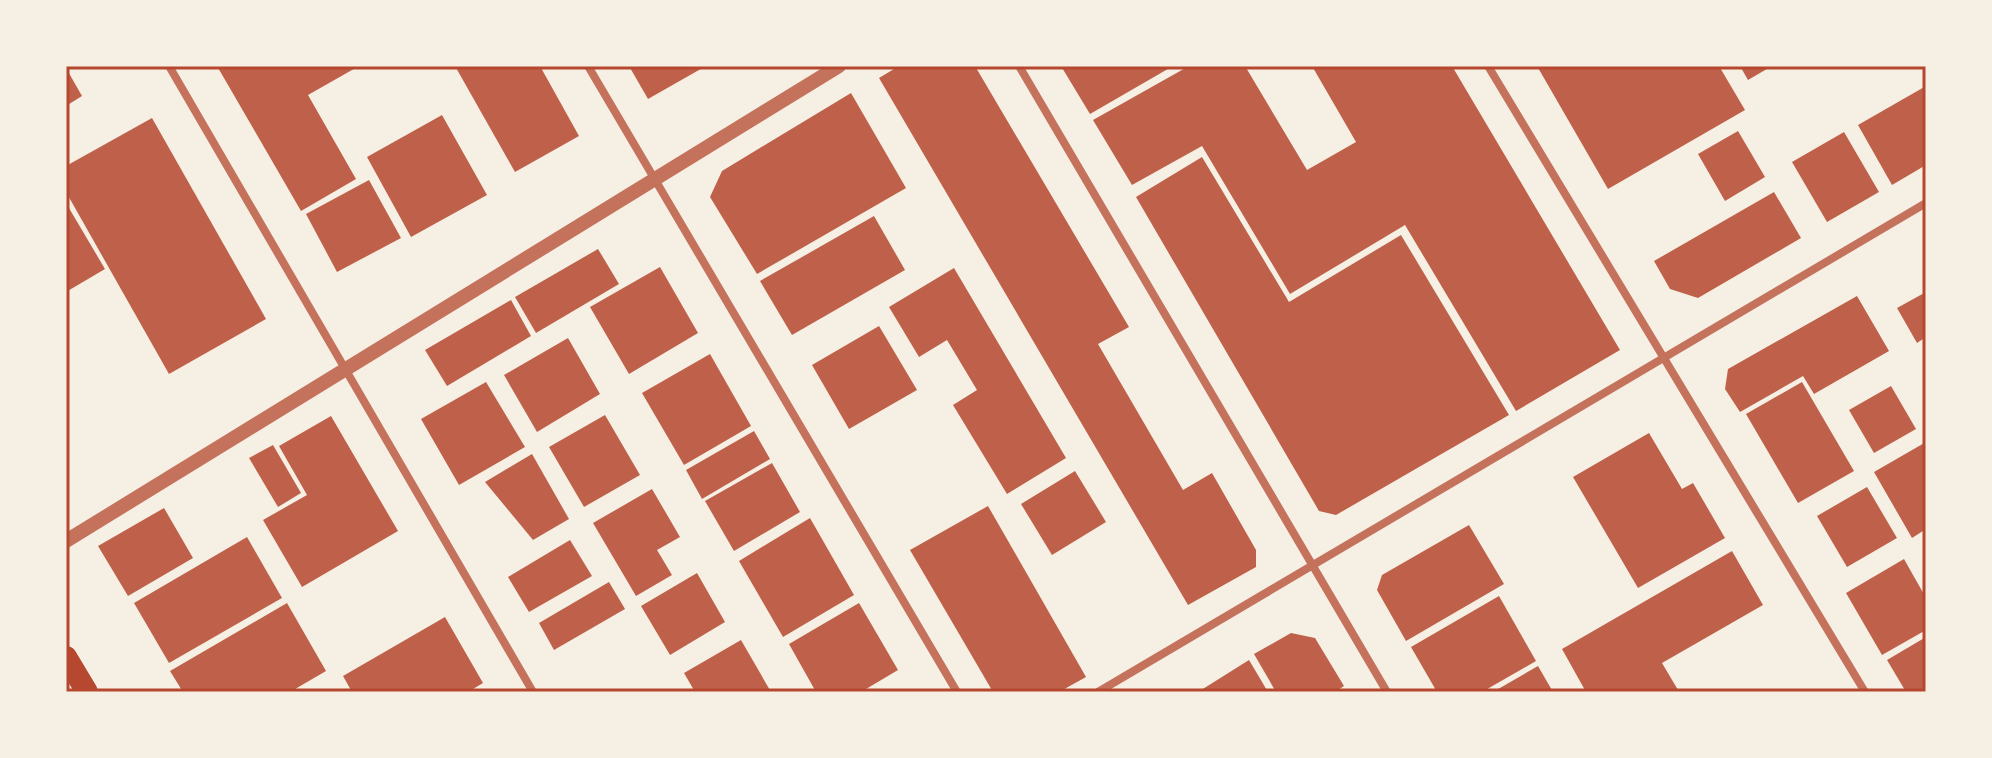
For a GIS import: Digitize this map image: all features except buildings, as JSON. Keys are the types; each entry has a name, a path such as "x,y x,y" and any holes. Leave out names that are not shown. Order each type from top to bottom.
{"highway":[{"path":"66,657 87,692"}],"street":[{"path":"169,66 533,692"},
{"path":"588,66 957,692"},
{"path":"66,541 839,66"},
{"path":"1019,66 1387,692"},
{"path":"1488,66 1865,692"},
{"path":"1098,692 1926,203"}]}
